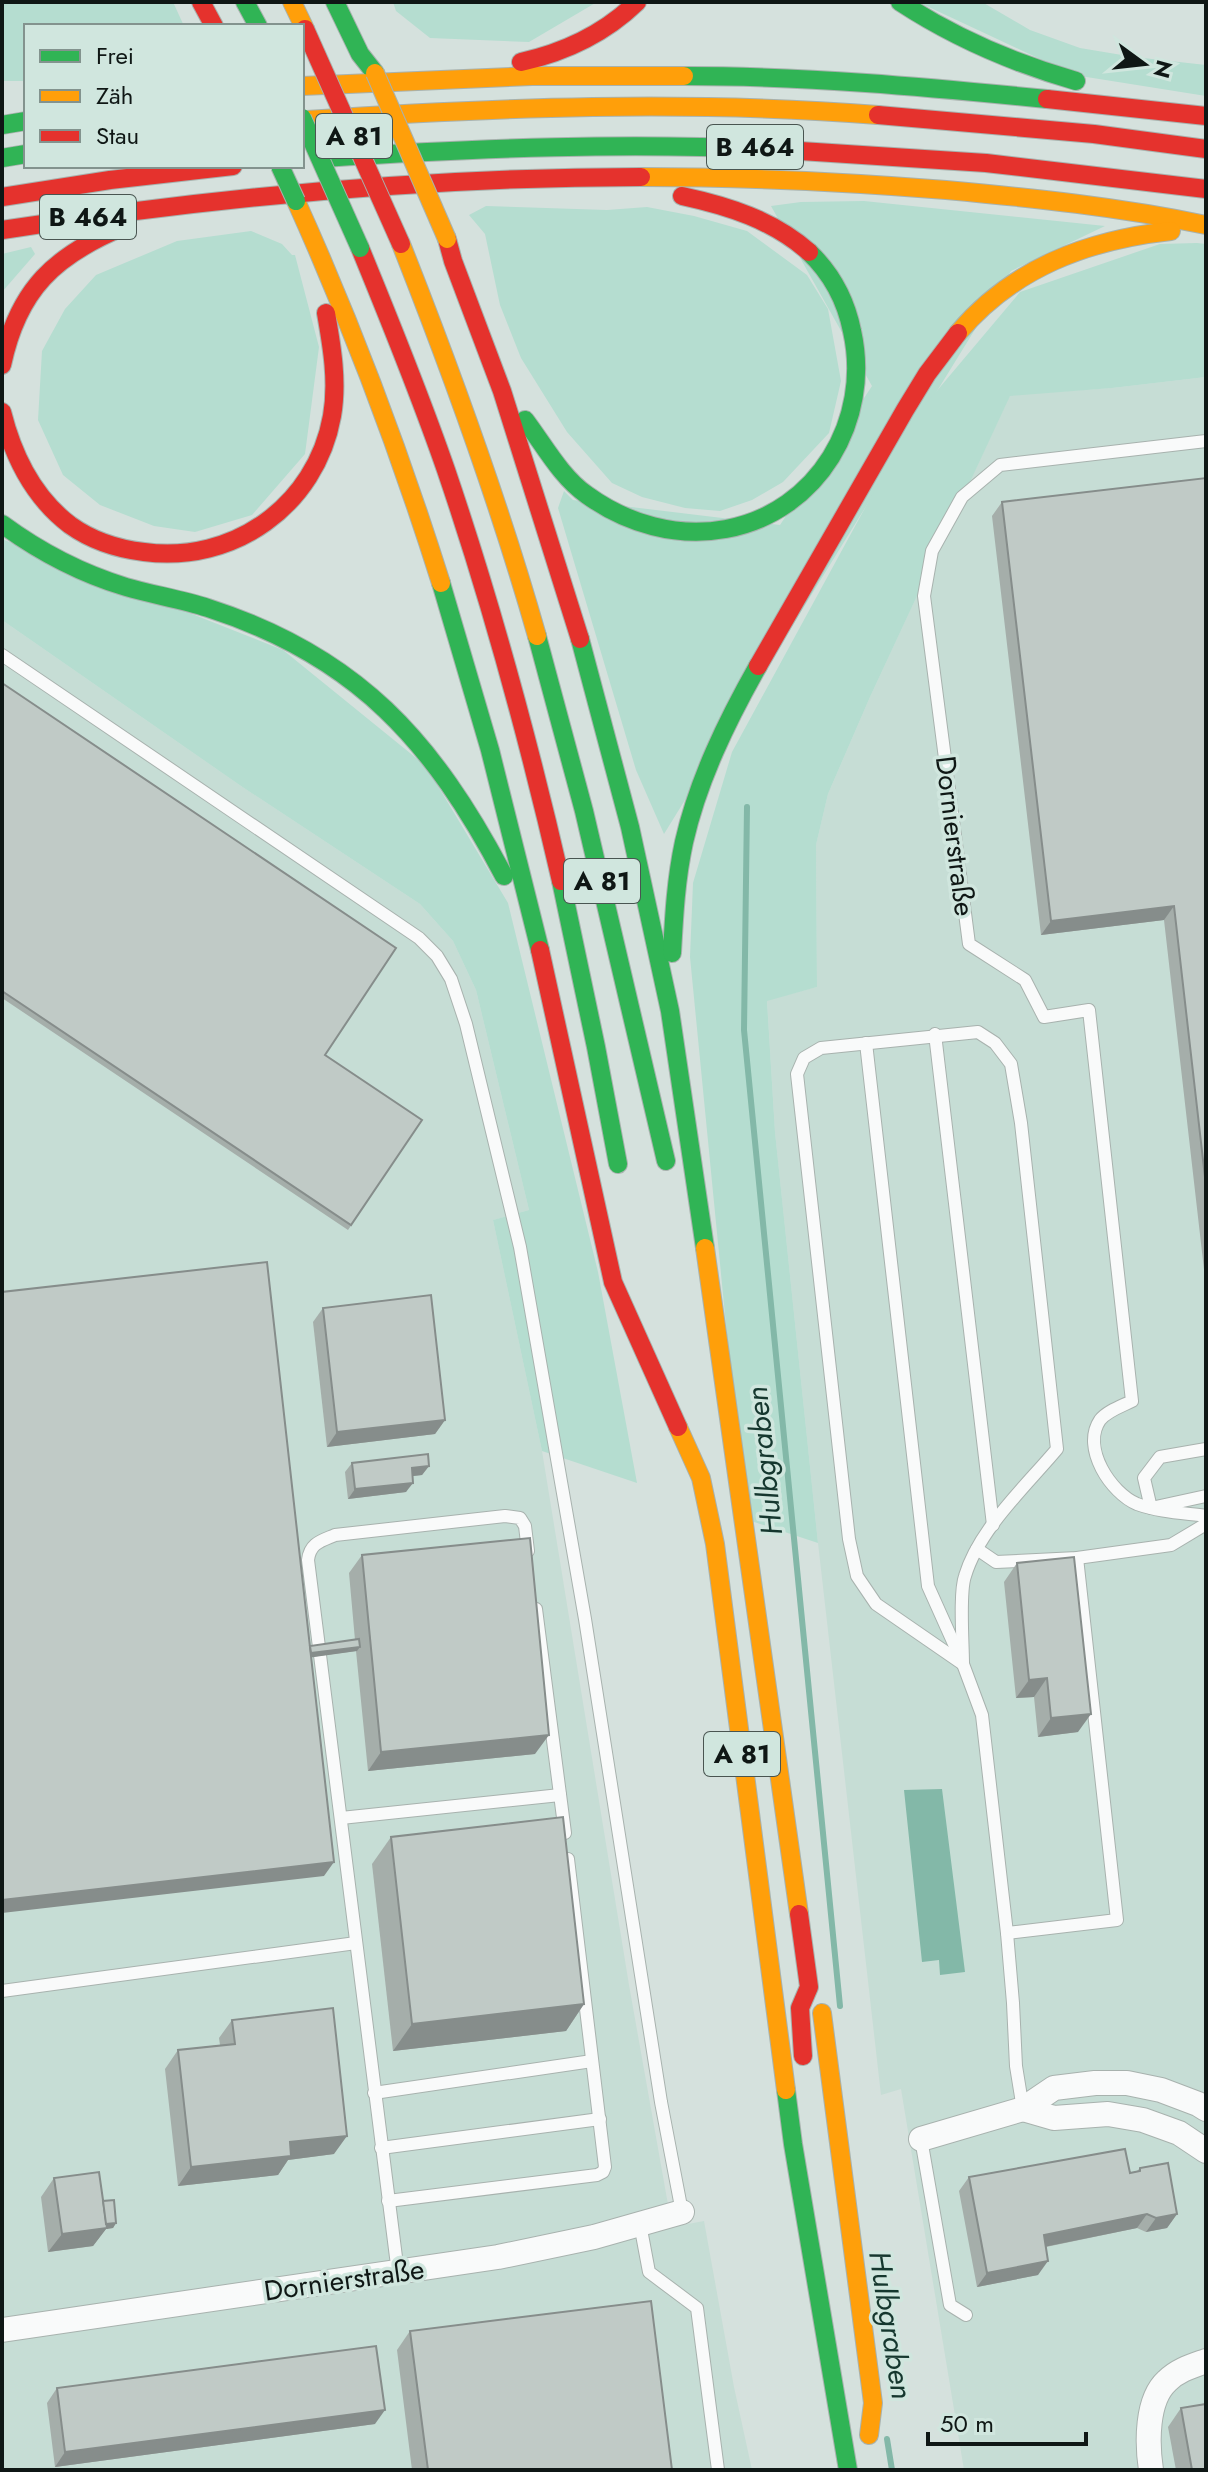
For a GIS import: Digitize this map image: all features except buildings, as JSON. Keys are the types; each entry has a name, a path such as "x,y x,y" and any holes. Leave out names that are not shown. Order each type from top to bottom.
{"highway":[{"path":"201,2 213,24"},
{"path":"245,2 257,24"},
{"name":"A 81","path":"292,2 303,24"},
{"path":"335,2 360,54 375,73"},
{"path":"435,78 563,52 605,29 637,2"},
{"path":"900,2 960,39 1013,63 1206,114"},
{"path":"365,23 375,73 447,239 502,391 563,579 630,827 670,1011 747,1534"},
{"name":"A 81","path":"304,27 401,244 472,427 542,645 589,824 670,1178"},
{"path":"304,86 435,78 661,75 841,80 1206,114"},
{"name":"B 464","path":"304,119 539,107 766,108 956,120 1206,149"},
{"path":"2,110 24,114"},
{"path":"2,125 24,121"},
{"name":"A 81","path":"304,123 360,248 417,391 446,471 505,661 564,891 620,1175"},
{"name":"B 464","path":"304,160 498,148 728,146 881,153 970,161 1206,189"},
{"path":"2,158 24,154"},
{"name":"B 464","path":"2,197 215,168"},
{"path":"281,168 303,218 303,241 312,253 383,414 448,604 490,750 541,956 613,1282 656,1374"},
{"path":"502,391 554,461 585,493 619,515 677,532 717,532 762,518 807,488 824,469 843,439 855,399 858,363 854,328 842,298 812,253 771,223 741,210 606,178"},
{"name":"B 464","path":"2,230 175,205 481,179 606,178 786,180 906,187 1093,205 1206,227"},
{"path":"2,365 13,324 24,302 60,260 100,235 175,205"},
{"path":"670,1011 681,857 693,808 706,775 754,675 872,465 929,372 969,320 995,295 1045,262 1076,249 1139,233 1206,227"},
{"path":"2,412 6,434 20,466 36,490 61,516 88,536 114,547 167,556 196,553 243,538 279,514 300,492 314,472 329,432 335,391 331,339 312,253"},
{"path":"2,524 43,552 97,578 227,614 273,633 326,662 376,699 420,741 460,795 494,855 541,956"},
{"name":"A 81","path":"686,1243 718,1412 747,1534 809,1987 821,2003 873,2403 869,2435"},
{"name":"A 81","path":"642,1303 656,1374 701,1478 715,1544 848,2470"},
{"name":"A 81","path":"804,2071 800,2008 809,1987"},
{"name":"A 81","path":"801,2140 806,2103"},
{"name":"A 81","path":"813,2216 856,2407 869,2435 873,2458"}],"street":[{"path":"921,2139 1023,2109 1054,2088 1095,2083 1127,2083 1161,2090 1206,2109"},
{"path":"1023,2109 1054,2118 1108,2114 1143,2120 1179,2133 1206,2151"},
{"name":"Dornierstraße","path":"2,2330 498,2257 594,2237 682,2212"},
{"path":"1151,2470 1147,2443 1150,2420 1165,2382 1185,2369 1206,2361"}],"lane":[{"name":"Dornierstraße","path":"1151,1508 1134,1502 1114,1486 1096,1453 1095,1435 1100,1420 1132,1401 1089,1010 1044,1017 1025,980 969,944 924,596 932,551 962,497 1000,465 1206,441"},
{"path":"2,655 419,938 437,956 451,979 484,1093 520,1247 585,1619 661,2102 682,2212"},
{"path":"978,1032 995,1043 1011,1064 1021,1123 1057,1449 993,1525 977,1549 964,1578 963,1664 876,1604 857,1576 849,1539 797,1074 804,1058 821,1048 978,1032"},
{"path":"935,1034 993,1525"},
{"path":"866,1043 928,1586 982,1715 1007,1933 1016,2066 1023,2109"},
{"path":"1151,1508 1144,1478 1160,1457 1206,1449"},
{"path":"1151,1508 1206,1496"},
{"path":"1151,1508 1206,1516"},
{"path":"398,2273 308,1560 310,1550 317,1542 335,1535 505,1516 520,1518 525,1526 529,1558"},
{"path":"977,1549 996,1562 1077,1558 1171,1545 1206,1524"},
{"path":"1007,1933 1117,1920 1077,1558"},
{"path":"388,2201 597,2175 605,2167 533,1589"},
{"path":"341,1818 560,1795"},
{"path":"2,1991 356,1943"},
{"path":"374,2093 592,2061"},
{"path":"381,2148 600,2119"},
{"path":"921,2139 950,2305 966,2315"},
{"path":"640,2224 649,2272 697,2308 718,2470"}],"shaded area":[{"path":"2,2 173,2 183,24 24,24 24,81 2,81"},
{"path":"393,2 597,2 529,42 430,38 396,11"},
{"path":"918,2 982,2 1030,30 1080,48 1206,65 1206,96 1074,75"},
{"path":"864,201 1105,226 1011,271 664,834 636,770 558,508 564,491 573,500 780,525 872,386 771,206"},
{"path":"486,206 607,210 647,207 747,231 807,275 828,309 841,381 829,433 783,482 752,500 720,511 685,508 642,497 612,483 567,432 521,358 500,305 485,234 469,215"},
{"path":"251,231 282,244 295,255 319,347 305,454 252,515 195,532 154,526 100,505 63,475 38,420 42,351 65,309 96,275 177,241"},
{"path":"1160,244 1206,244 1206,377 1010,396 828,794 816,845 817,987 767,1001 775,1132 818,1543 745,1519 690,957 693,883 732,752 914,418 1020,292"},
{"path":"31,247 35,254 2,292 2,254"},
{"path":"1206,377 1206,2470 964,2470 901,2089 881,2095 775,1132 767,1000 817,987 816,845 828,794 1010,395"},
{"path":"2,539 283,650 426,766 508,903 598,1272 637,1483 542,1451 493,1220 529,1210 476,990 453,941 420,904 241,786 2,620"},
{"path":"2,620 241,786 420,904 453,941 476,990 529,1210 493,1220 542,1451 629,1985 672,2227 704,2221 752,2470 2,2470"},
{"path":"942,1789 965,1972 940,1975 939,1960 922,1962 904,1790"}],"waterway":[{"name":"Hulbgraben","path":"747,807 744,1030 840,2006"},
{"name":"Hulbgraben","path":"887,2439 892,2470"}],"traffic: fast":[{"path":"245,2 257,24"},
{"path":"335,2 360,54 375,73"},
{"path":"900,2 985,48 1076,81"},
{"path":"684,76 821,80 1047,99"},
{"path":"2,125 24,121"},
{"path":"304,122 360,248"},
{"path":"324,158 554,147 670,146 785,150"},
{"path":"2,158 24,154"},
{"path":"281,168 296,201"},
{"path":"525,420 578,488 602,505 636,521 689,532 726,529 759,519 787,503 812,482 831,457 845,428 854,397 856,364 849,320 831,279 809,252"},
{"path":"2,524 46,553 93,575 126,587 208,608 261,628 307,651 348,678 385,709 449,784 504,876"},
{"path":"441,583 490,750 540,950"},
{"path":"537,636 584,811 666,1161"},
{"path":"580,639 630,827 670,1011 705,1248"},
{"path":"672,953 679,870 690,819 715,751 758,666"},
{"path":"561,881 618,1164"},
{"path":"786,2090 848,2470"}],"traffic: slow":[{"path":"292,2 303,24"},
{"path":"375,73 447,239"},
{"path":"304,86 532,76 684,76"},
{"path":"307,120 592,107 807,110 878,115"},
{"path":"641,177 794,180 946,190 1109,208 1206,225"},
{"path":"296,201 374,390 441,583"},
{"path":"958,333 979,310 1003,291 1054,261 1110,242 1171,231"},
{"path":"401,244 474,438 537,636"},
{"path":"705,1248 799,1914"},
{"path":"678,1427 701,1478 715,1544 786,2090"},
{"path":"822,2013 873,2403 869,2435"}],"traffic: jam":[{"path":"201,2 213,24"},
{"path":"521,62 584,40 637,2"},
{"path":"305,29 401,244"},
{"path":"1047,99 1206,116"},
{"path":"878,115 1094,134 1206,149"},
{"path":"785,150 986,163 1206,189"},
{"path":"2,197 215,168"},
{"path":"2,230 161,208 320,191 480,181 641,177"},
{"path":"682,196 716,204 765,223 809,252"},
{"path":"2,365 18,315 43,278 78,249 125,226"},
{"path":"447,239 502,391 580,639"},
{"path":"360,248 426,414 463,521 509,674 561,881"},
{"path":"2,412 12,444 35,489 70,525 96,539 134,551 177,553 209,548 238,538 265,522 289,502 308,477 323,448 332,416 334,390 326,313"},
{"path":"758,666 905,410 958,333"},
{"path":"540,950 613,1282 678,1427"},
{"path":"799,1914 809,1987 800,2008 803,2056"}]}
